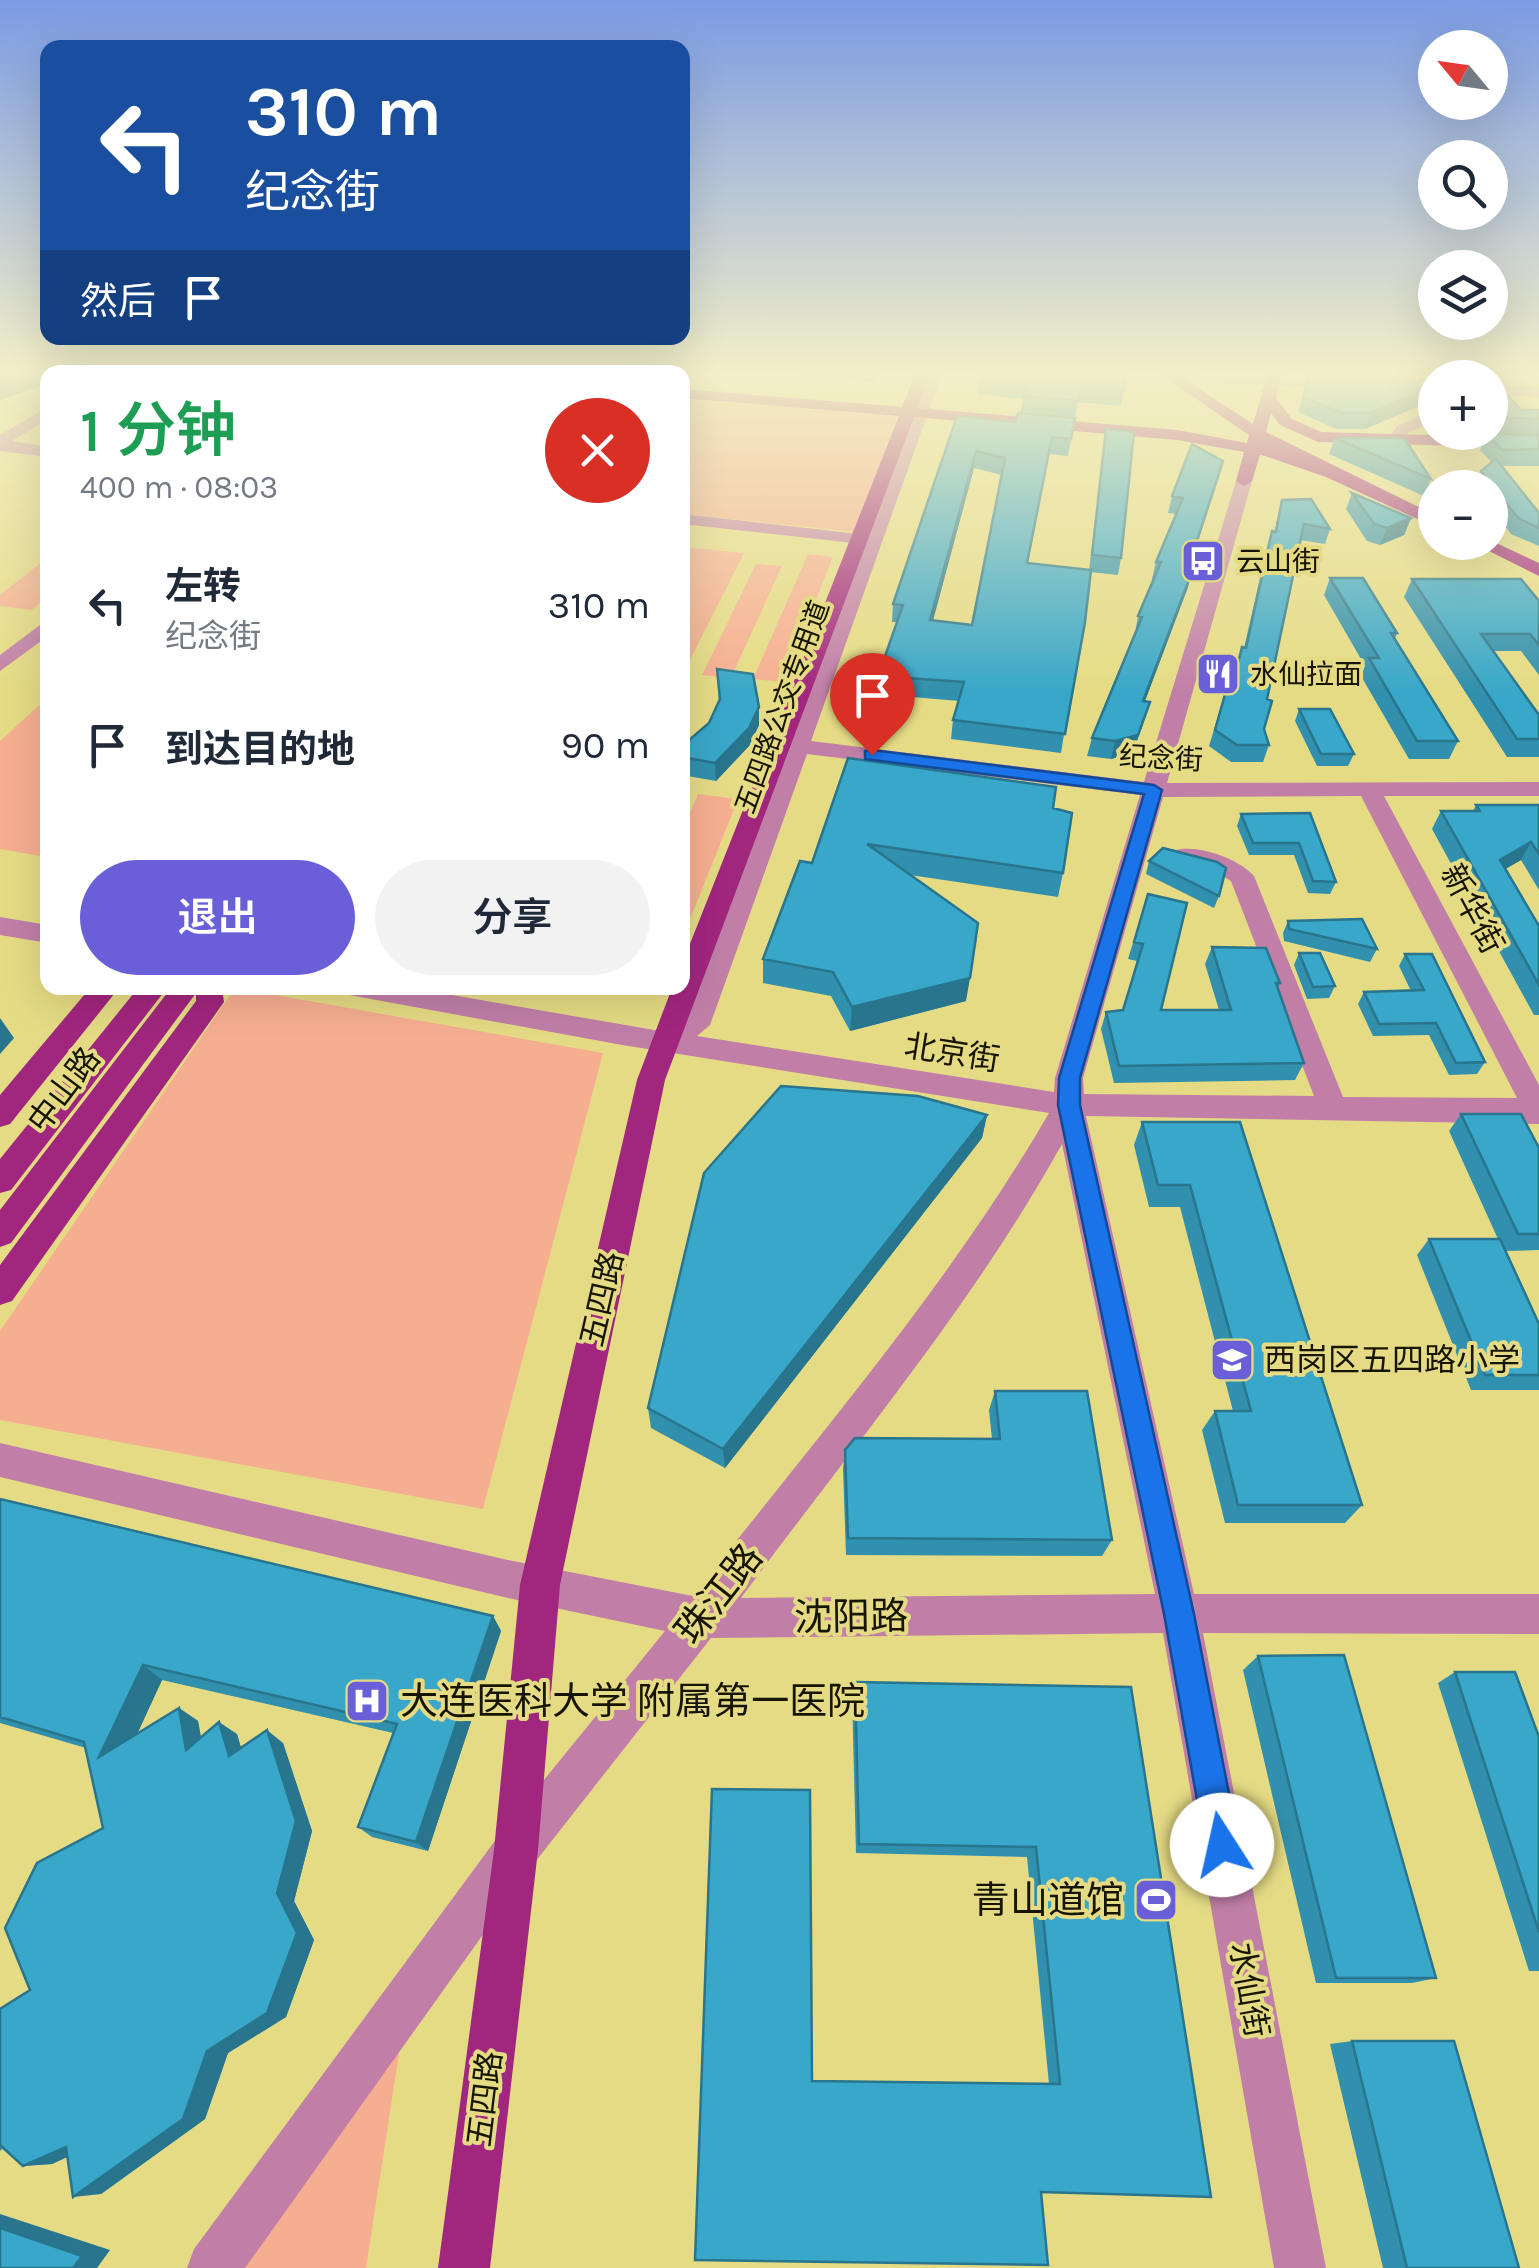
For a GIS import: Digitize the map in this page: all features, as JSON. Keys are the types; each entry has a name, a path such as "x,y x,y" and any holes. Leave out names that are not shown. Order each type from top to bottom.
{"main road":[{"name":"五四路","path":"690,986 791,745 862,539 887,480"},
{"path":"1345,480 1418,514"},
{"path":"1508,555 1539,570"},
{"path":"0,1116 99,995"},
{"name":"中山路","path":"0,1181 146,995"},
{"path":"0,1291 204,995"},
{"name":"中山路","path":"0,1234 204,995"},
{"name":"五四路","path":"464,2268 516,1850 540,1585 558,1490 663,1041 686,995"}],"street":[{"name":"五四路公交专用道","path":"791,745 891,480"},
{"name":"水仙街","path":"1244,481 1070,1078 1069,1105 1179,1614 1300,2268"},
{"path":"690,520 862,539"},
{"path":"0,666 10,646 40,629"},
{"path":"10,646 40,649"},
{"name":"纪念街","path":"791,745 1154,790 1538,791"},
{"name":"新华街","path":"1370,791 1538,1111"},
{"path":"1138,844 1223,865 1242,876 1333,1108"},
{"path":"0,926 40,933"},
{"name":"北京街","path":"400,995 1069,1105 1538,1111"},
{"name":"珠江路","path":"213,2268 516,1850 701,1618 968,1265 1022,1188 1069,1105"},
{"name":"沈阳路","path":"0,1460 540,1585 701,1618 1539,1614"}],"shaded area":[{"path":"690,480 876,480 855,532 690,515"},
{"path":"690,548 744,553 690,660"},
{"path":"808,554 833,557 783,682 753,679"},
{"path":"40,564 40,603 32,610 0,606 0,595"},
{"path":"756,564 782,566 731,678 702,675"},
{"path":"40,704 40,856 0,849 0,741"},
{"path":"698,794 738,799 690,919 690,813"},
{"path":"230,995 275,995 603,1053 483,1509 0,1420 0,1331"},
{"path":"400,2047 366,2268 235,2268"}],"building":[{"path":"935,480 968,480 930,620 972,625 1001,480 1044,480 1027,563 1091,570 1065,734 953,720 964,682 878,676 903,605 893,604"},
{"path":"1100,480 1129,480 1121,558 1092,555"},
{"path":"1178,480 1217,480 1188,568 1193,569 1143,701 1150,702 1138,735 1115,741 1092,738 1142,617 1138,616 1161,562 1156,562 1183,498 1172,496"},
{"path":"1508,480 1513,480 1539,513 1539,528 1518,518 1508,505"},
{"path":"1352,493 1411,518 1387,528 1374,524"},
{"path":"1311,499 1330,529 1304,524 1267,699 1272,701 1264,729 1269,745 1237,745 1215,730 1226,691 1231,692 1242,647 1246,648 1272,531 1276,532 1282,500"},
{"path":"1330,578 1363,578 1397,633 1391,633 1458,741 1417,741 1369,658 1379,658"},
{"path":"1412,579 1521,579 1539,601 1539,645 1530,634 1481,634 1539,715 1539,739 1517,739"},
{"path":"717,669 753,674 759,707 749,728 715,763 690,758 690,739 709,723 720,699"},
{"path":"1299,709 1330,709 1354,754 1321,754"},
{"path":"848,758 1056,787 1053,808 1072,813 1063,873 867,844 978,923 970,978 852,1007 833,972 763,959 800,861 812,863"},
{"path":"1476,805 1539,805 1539,854 1531,842 1500,860 1539,926 1539,985 1441,811 1480,811"},
{"path":"1310,813 1336,882 1313,881 1299,843 1253,843 1241,814"},
{"path":"1163,848 1226,868 1219,896 1149,861"},
{"path":"1148,894 1187,903 1161,1010 1231,1010 1212,947 1266,948 1304,1063 1119,1066 1106,1012 1123,1010 1143,944 1134,942"},
{"path":"1362,919 1377,949 1289,929 1288,921"},
{"path":"1299,953 1320,953 1335,986 1313,987"},
{"path":"1405,954 1432,954 1485,1062 1456,1063 1436,1023 1379,1024 1364,992 1424,990"},
{"path":"781,1086 918,1096 987,1115 723,1449 648,1408 704,1173"},
{"path":"1461,1114 1521,1114 1539,1148 1539,1234 1518,1234"},
{"path":"1142,1122 1240,1122 1362,1505 1238,1505 1215,1411 1251,1411 1190,1185 1158,1185"},
{"path":"1429,1239 1500,1239 1539,1324 1539,1375 1485,1375"},
{"path":"995,1391 1087,1391 1112,1540 848,1538 845,1450 855,1438 1000,1439"},
{"path":"0,1499 493,1616 416,1842 358,1827 397,1724 143,1665 99,1757 179,1708 186,1750 219,1722 229,1756 267,1730 296,1821 277,1893 297,1933 267,2013 207,2051 183,2119 73,2197 66,2147 23,2166 0,2145 0,2009 30,1990 5,1928 37,1863 103,1828 84,1742 0,1717"},
{"path":"1344,1655 1436,1978 1336,1978 1258,1656"},
{"path":"1455,1672 1515,1672 1539,1737 1539,1932"},
{"path":"855,1682 1131,1687 1211,2197 1041,2192 1048,2265 695,2260 712,1789 810,1790 812,2081 1060,2084 1036,1847 859,1844"},
{"path":"1352,2041 1454,2041 1519,2268 1407,2268"},
{"path":"0,2228 82,2256 73,2268 0,2268"}],"place":[{"name":"云山街","path":"1203,561"},
{"name":"水仙拉面","path":"1218,674"},
{"name":"西岗区五四路小学","path":"1232,1360"},
{"name":"大连医科大学 附属第一医院","path":"367,1701"},
{"name":"青山道馆","path":"1156,1900"}],"route":[{"path":"872,755 1154,790 1070,1078 1069,1105 1179,1614 1222,1845"}]}
